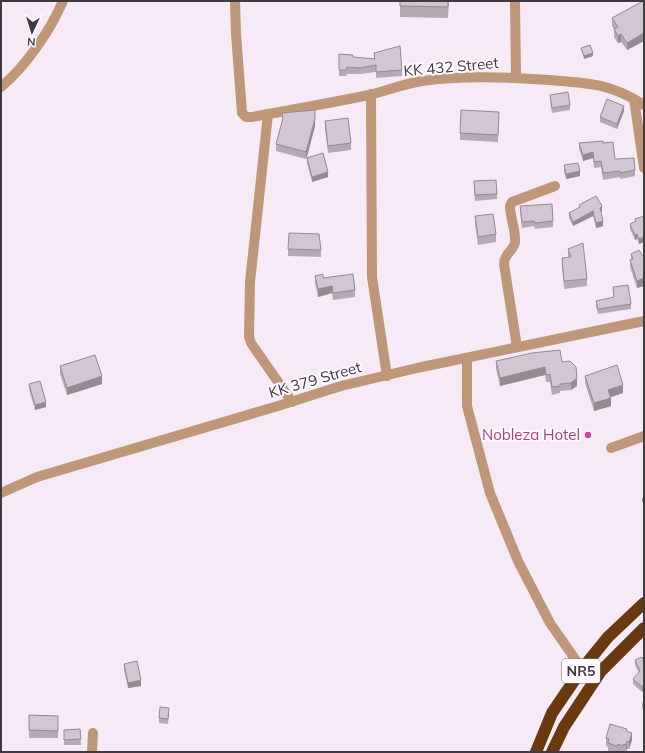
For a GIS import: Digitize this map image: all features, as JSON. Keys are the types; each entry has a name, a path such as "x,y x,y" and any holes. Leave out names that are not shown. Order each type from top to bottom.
{"highway":[{"name":"NR5","path":"536,752 552,713 582,669 608,637 644,603"},
{"name":"NR5","path":"552,752 564,727 601,671 644,628"}],"street":[{"path":"1,87 18,70 30,54 47,30 63,1"},
{"name":"KK 432 Street","path":"235,1 242,113 246,117 371,94 422,81 456,78 516,77 600,85 614,89 644,106"},
{"path":"515,1 516,77"},
{"path":"371,94 372,277 387,376"},
{"path":"634,99 644,168"},
{"path":"268,114 250,282 249,337 292,402"},
{"path":"517,347 504,264 504,257 515,241 510,206 512,202 555,186"},
{"name":"KK 379 Street","path":"1,493 37,477 292,402 341,386 517,347 644,321"},
{"path":"467,358 467,406 490,493 518,561 550,623 582,669"},
{"path":"611,448 644,436"},
{"path":"92,752 93,733"}],"building":[{"path":"400,1 448,1 448,7 400,6"},
{"path":"643,1 644,33 627,43 621,34 618,36 614,29 618,27 612,18"},
{"path":"590,45 593,53 584,56 581,48"},
{"path":"400,46 402,70 376,72 376,65 360,68 347,67 346,70 339,70 339,54 375,59 374,53"},
{"path":"568,92 570,105 552,108 550,95"},
{"path":"607,99 624,106 617,124 600,117"},
{"path":"315,110 315,119 306,152 276,144 283,118 282,113"},
{"path":"461,110 499,112 498,135 460,133"},
{"path":"348,118 351,143 328,146 325,121"},
{"path":"603,141 603,143 613,142 615,159 634,158 635,170 620,173 620,171 603,173 601,161 594,162 593,152 583,155 579,143"},
{"path":"323,153 328,172 312,177 307,158"},
{"path":"578,163 580,171 566,174 564,165"},
{"path":"496,180 497,194 475,195 474,181"},
{"path":"596,196 602,206 600,208 603,221 596,223 593,211 573,222 569,213 580,207 579,205"},
{"path":"552,204 553,221 535,223 534,221 522,222 520,206"},
{"path":"493,214 496,234 478,237 475,216"},
{"path":"644,216 644,237 639,239 637,234 635,235 630,224 636,221 635,219"},
{"path":"289,233 319,234 321,250 288,249"},
{"path":"583,243 587,279 564,281 562,258 571,257 568,249"},
{"path":"639,250 643,256 644,255 644,278 637,281 630,260 633,259 631,254"},
{"path":"323,274 323,278 353,274 355,290 333,293 332,286 318,289 315,276"},
{"path":"628,285 631,304 598,309 596,301 614,297 613,287"},
{"path":"560,350 562,362 570,361 576,367 577,378 571,383 560,384 560,386 552,387 550,374 546,375 545,367 500,378 496,361 532,353"},
{"path":"95,355 102,376 67,388 60,366"},
{"path":"617,365 623,385 608,390 611,398 594,403 585,376"},
{"path":"40,381 46,402 35,405 29,384"},
{"path":"642,657 644,662 644,684 642,687 633,679 640,671 635,660"},
{"path":"137,661 141,680 128,683 124,664"},
{"path":"160,707 169,708 168,719 159,718"},
{"path":"29,715 58,716 58,731 29,730"},
{"path":"610,724 627,729 626,731 632,733 629,742 627,741 626,745 624,744 623,746 618,744 617,746 608,743 609,739 606,738"},
{"path":"80,729 81,739 64,740 64,730"}],"place":[{"name":"Nobleza Hotel","path":"588,435"}]}
